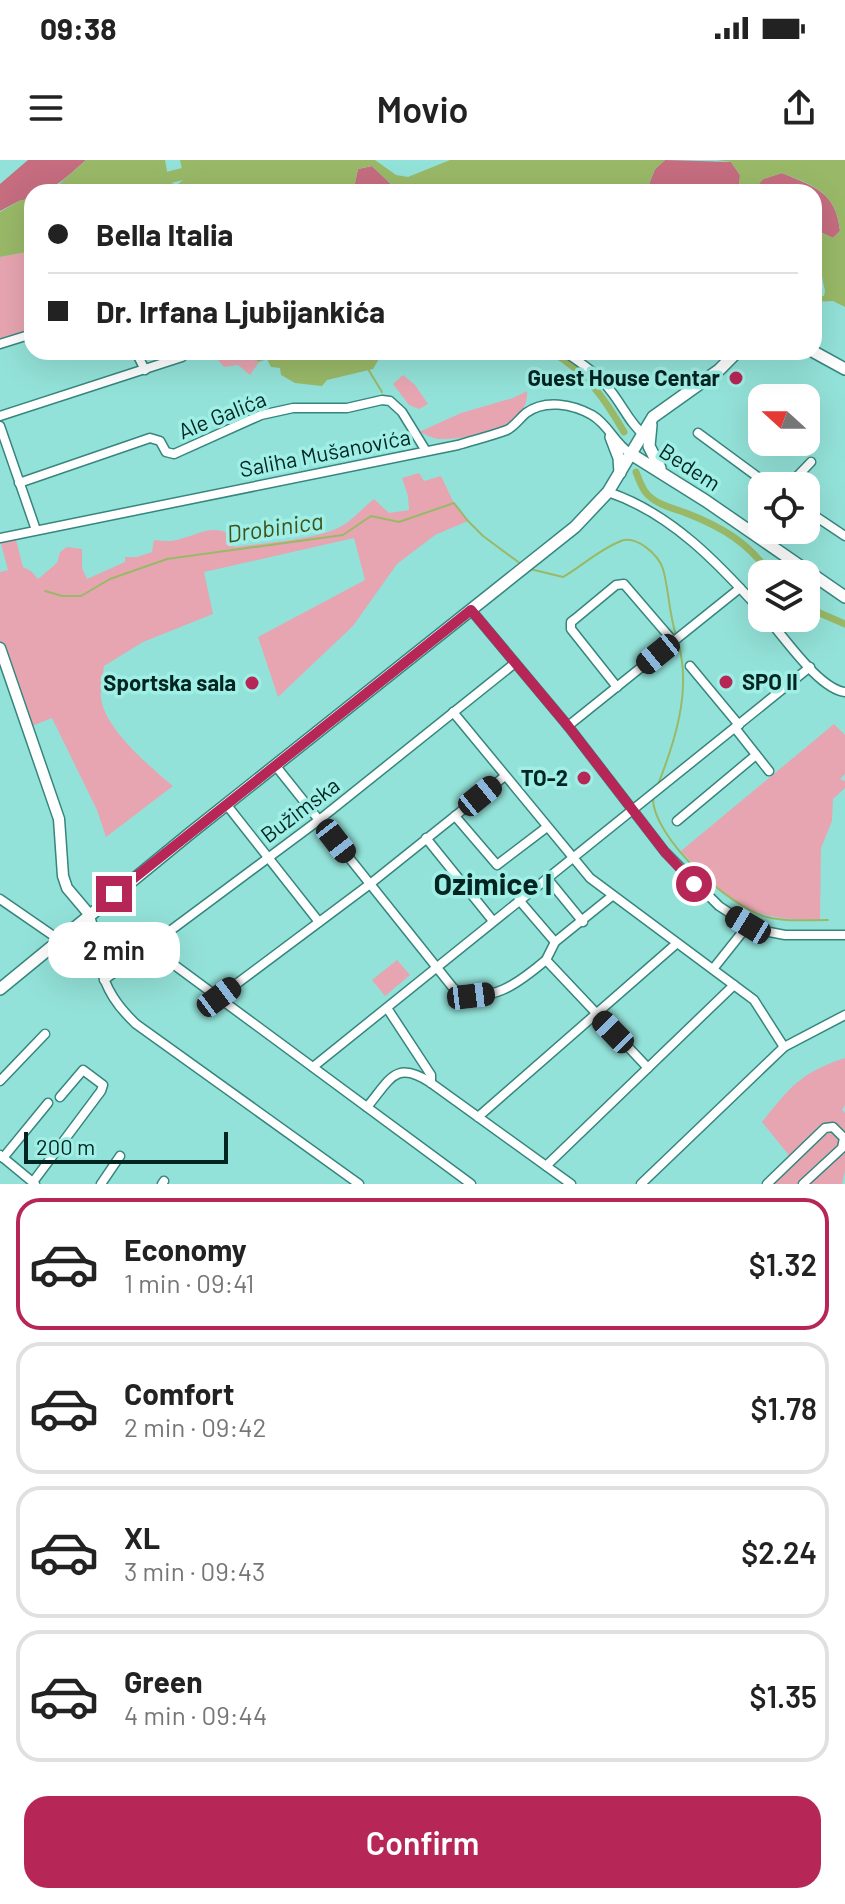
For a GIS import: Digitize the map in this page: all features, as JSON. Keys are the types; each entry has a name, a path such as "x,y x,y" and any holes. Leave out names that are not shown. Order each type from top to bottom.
{"main road":[{"path":"822,356 845,369"},
{"path":"0,989 89,914 575,527 608,492 657,414 729,360"},
{"path":"645,436 651,454 666,475"},
{"path":"611,437 619,458 620,473"},
{"name":"Bedem","path":"631,454 757,531 845,597"},
{"path":"620,473 635,466 653,467"}],"street":[{"path":"0,344 24,336"},
{"path":"140,360 145,370"},
{"path":"0,416 173,360"},
{"path":"576,360 610,390 645,436"},
{"name":"Ale Galića","path":"19,483 150,438 160,441 166,452 174,454 261,415 293,408 347,408 382,400 390,401 402,412 426,451"},
{"name":"Saliha Mušanovića","path":"0,538 458,445 511,428 526,413 546,405 576,407 591,414 631,454"},
{"path":"0,426 36,530"},
{"path":"698,433 751,472"},
{"path":"801,472 811,462"},
{"path":"608,492 653,511 714,561 748,597"},
{"path":"820,519 845,536"},
{"path":"617,687 571,629 571,622 616,585 624,584 677,639"},
{"path":"568,726 740,588"},
{"path":"471,610 568,726 665,852 719,906 748,925 764,931 785,935 845,935"},
{"path":"779,632 830,687 845,692"},
{"path":"0,648 59,819 63,876 67,888 89,914 96,930 104,980 110,993 136,1024 359,1184"},
{"name":"Bužimska","path":"104,980 319,820 515,663"},
{"path":"690,666 769,771"},
{"path":"313,1067 810,667"},
{"path":"453,712 590,878 754,1000 784,1047"},
{"path":"677,821 756,755"},
{"path":"275,765 454,989 462,993 471,996 518,985 546,960 555,942 612,896"},
{"path":"219,997 370,884 505,776"},
{"path":"226,804 319,922"},
{"path":"455,816 497,865 547,827"},
{"path":"426,838 493,921"},
{"path":"547,878 583,922"},
{"path":"0,899 58,939"},
{"path":"519,900 555,942"},
{"path":"713,969 748,925"},
{"path":"478,1117 676,944"},
{"path":"150,947 471,1184"},
{"path":"546,960 648,1068"},
{"path":"546,1166 734,985"},
{"path":"387,1008 431,1075 431,1083"},
{"path":"641,1184 784,1047 845,1015"},
{"path":"0,1081 45,1034"},
{"path":"48,1103 2,1157 34,1183 103,1085 81,1071 60,1097"},
{"path":"367,1107 394,1074 410,1072 431,1083 571,1184"},
{"path":"767,1184 825,1128 833,1127 844,1138 842,1148 803,1184"},
{"path":"101,1184 120,1156"}],"shaded area":[{"path":"28,160 86,160 58,184 24,184 24,200 0,211 0,184"},
{"path":"86,160 165,160 169,182 174,184 59,184"},
{"path":"180,160 375,160 396,175 408,177 450,160 665,160 655,169 649,184 391,184 372,166 358,169 355,184 178,184 184,179"},
{"path":"665,160 731,162 740,175 739,184 649,184 655,169"},
{"path":"717,160 845,160 845,307 833,301 822,302 825,291 822,233 833,238 840,231 834,207 822,192 822,184 808,184 782,173 763,179 759,184 739,184 740,175 731,162"},
{"path":"372,166 391,184 355,184 358,169"},
{"path":"782,173 807,184 759,184 763,179"},
{"path":"822,193 829,199 838,218 840,231 833,238 822,233"},
{"path":"24,200 24,252 0,257 0,212"},
{"path":"24,252 24,336 0,344 0,257"},
{"path":"218,360 259,362 250,375 238,365 224,367"},
{"path":"268,360 378,360 373,369 327,380 322,386 295,383 281,375 280,368 271,367"},
{"path":"403,375 415,385 428,404 419,409 409,405 393,384"},
{"path":"527,391 519,414 497,429 469,437 443,439 419,432 461,413"},
{"path":"419,473 424,481 441,476 454,503 468,521 435,535 397,564 353,626 278,697 258,637 365,580 354,538 204,572 213,614 143,642 104,666 101,698 104,710 119,734 173,786 106,837 97,810 52,718 27,728 0,648 0,572 8,570 0,540 15,536 23,567 38,579 57,563 60,552 67,547 82,549 82,568 87,579 125,562 125,557 152,552 154,540 173,541 218,530 231,535 234,547 322,534 349,521 374,499 389,513 409,510 402,478"},
{"path":"834,724 845,735 845,774 840,779 845,781 845,788 833,799 832,821 821,848 820,920 774,917 756,912 727,895 681,851"},
{"path":"397,960 410,975 385,996 372,980"},
{"path":"845,1058 845,1105 842,1110 845,1113 845,1171 842,1184 761,1184 786,1166 788,1154 762,1122 807,1075"}],"waterway":[{"path":"154,181 199,170"},
{"path":"563,360 594,387 624,432"},
{"name":"Drobinica","path":"368,369 382,392"},
{"path":"636,472 651,498 734,537 759,560"},
{"name":"Drobinica","path":"45,591 62,596 81,596 110,579 167,559 343,535 371,516 399,522 454,503 483,536 521,564"},
{"name":"Drobinica","path":"530,569 563,577 613,544 627,540 640,543 663,569 676,635"},
{"path":"820,613 845,624"},
{"name":"Drobinica","path":"657,787 680,716 683,679 678,642"},
{"name":"Drobinica","path":"653,797 656,813 678,850 733,900 751,911 774,919 828,920"}],"place":[{"name":"Guest House Centar","path":"736,378"},
{"name":"SPO II","path":"726,682"},
{"name":"Sportska sala","path":"252,683"},
{"name":"TO-2","path":"584,778"}],"district":[{"name":"Ozimice I","path":"493,885"}],"route":[{"path":"114,894 471,610 694,884"}]}
